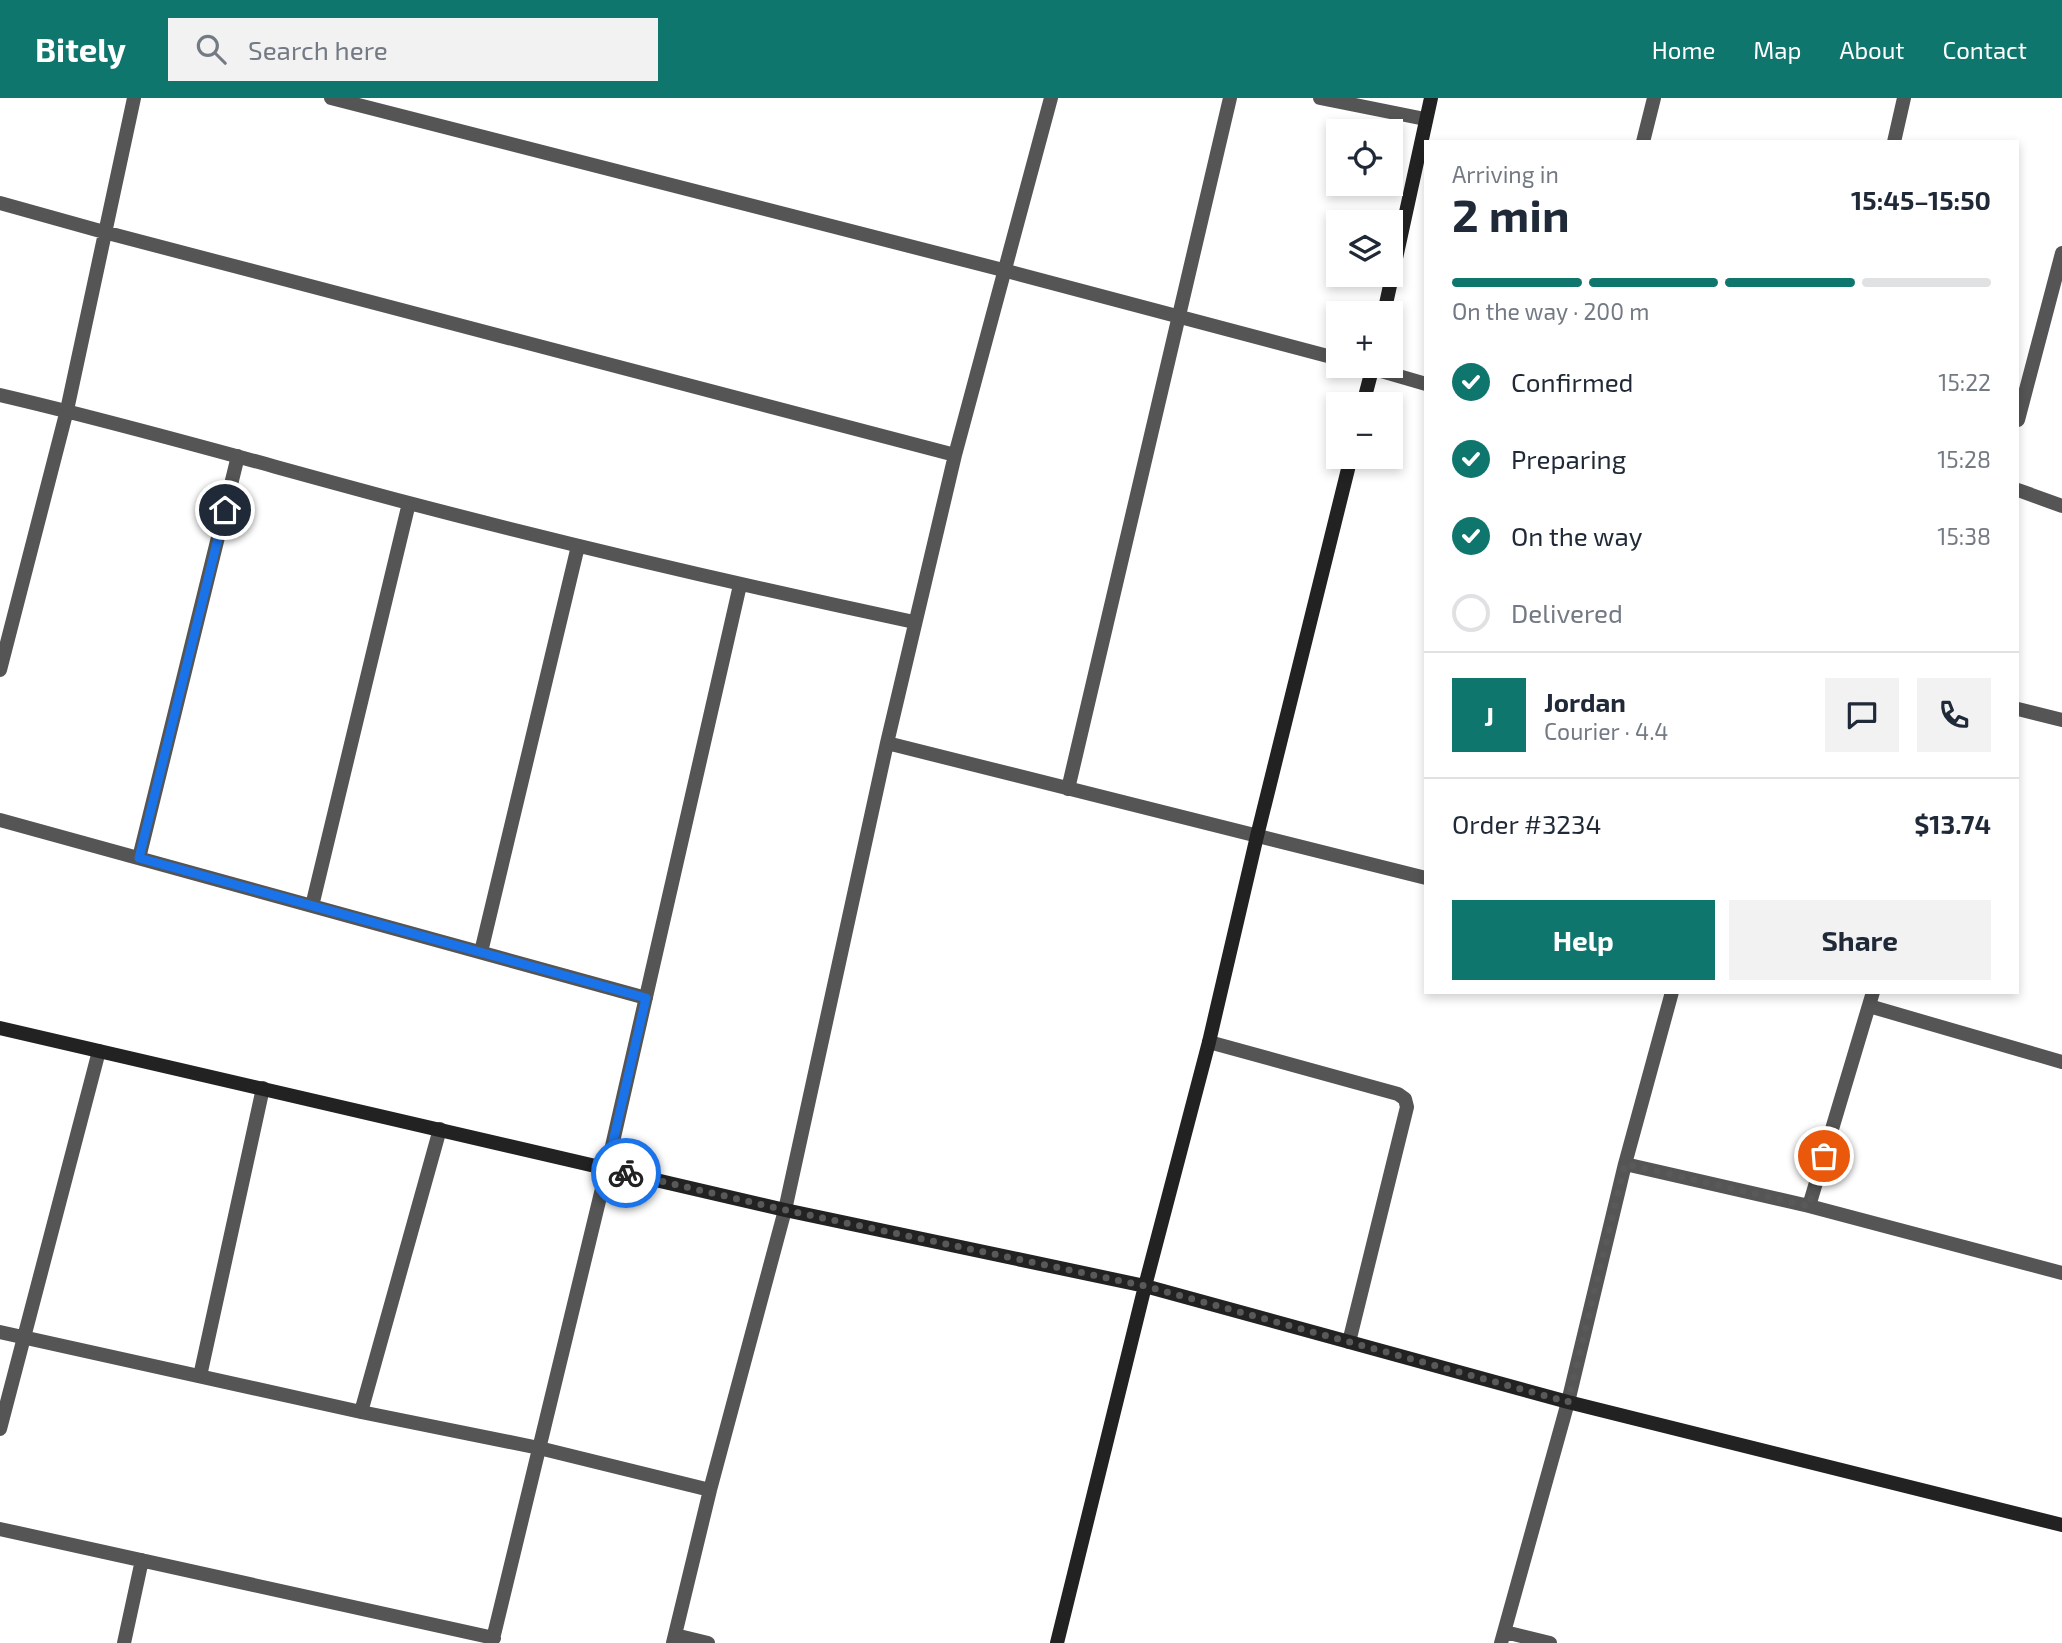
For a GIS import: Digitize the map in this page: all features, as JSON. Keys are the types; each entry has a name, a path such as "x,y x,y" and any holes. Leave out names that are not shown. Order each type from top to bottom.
{"street":[{"path":"0,670 67,410 134,98"},
{"path":"331,98 1326,356"},
{"path":"708,1643 674,1639 710,1490 785,1210 914,622 1003,270 1051,98"},
{"path":"1068,789 1230,98"},
{"path":"1320,98 1425,119"},
{"path":"1387,301 1431,98"},
{"path":"1644,140 1654,98"},
{"path":"1894,140 1904,98"},
{"path":"0,203 955,455"},
{"path":"2019,416 2062,253"},
{"path":"1403,377 1424,383"},
{"path":"0,395 67,410 410,503 578,545 740,585 914,622"},
{"path":"139,858 238,456"},
{"path":"1057,1643 1145,1286 1209,1042 1347,469"},
{"path":"2019,490 2062,506"},
{"path":"312,906 410,503"},
{"path":"481,952 578,545"},
{"path":"0,1529 493,1641 607,1168 740,585"},
{"path":"2019,709 2062,720"},
{"path":"887,743 1424,878"},
{"path":"0,820 646,998"},
{"path":"1550,1643 1503,1637 1568,1402 1625,1164 1671,994"},
{"path":"1809,1206 1871,999 2062,1062"},
{"path":"0,1028 785,1210 1145,1286 1568,1402 2062,1525"},
{"path":"1209,1042 1398,1094 1405,1099 1407,1107 1349,1342"},
{"path":"0,1429 99,1051"},
{"path":"200,1376 263,1088"},
{"path":"361,1412 440,1129"},
{"path":"1625,1164 1809,1206 2062,1273"},
{"path":"0,1332 361,1412 539,1448 710,1490"},
{"path":"124,1643 142,1560"}],"way so far":[{"path":"626,1173 785,1210 1145,1286 1568,1402 1625,1164 1809,1206 1824,1156"}],"route":[{"path":"225,510 139,858 646,998 607,1168 626,1173"}]}
